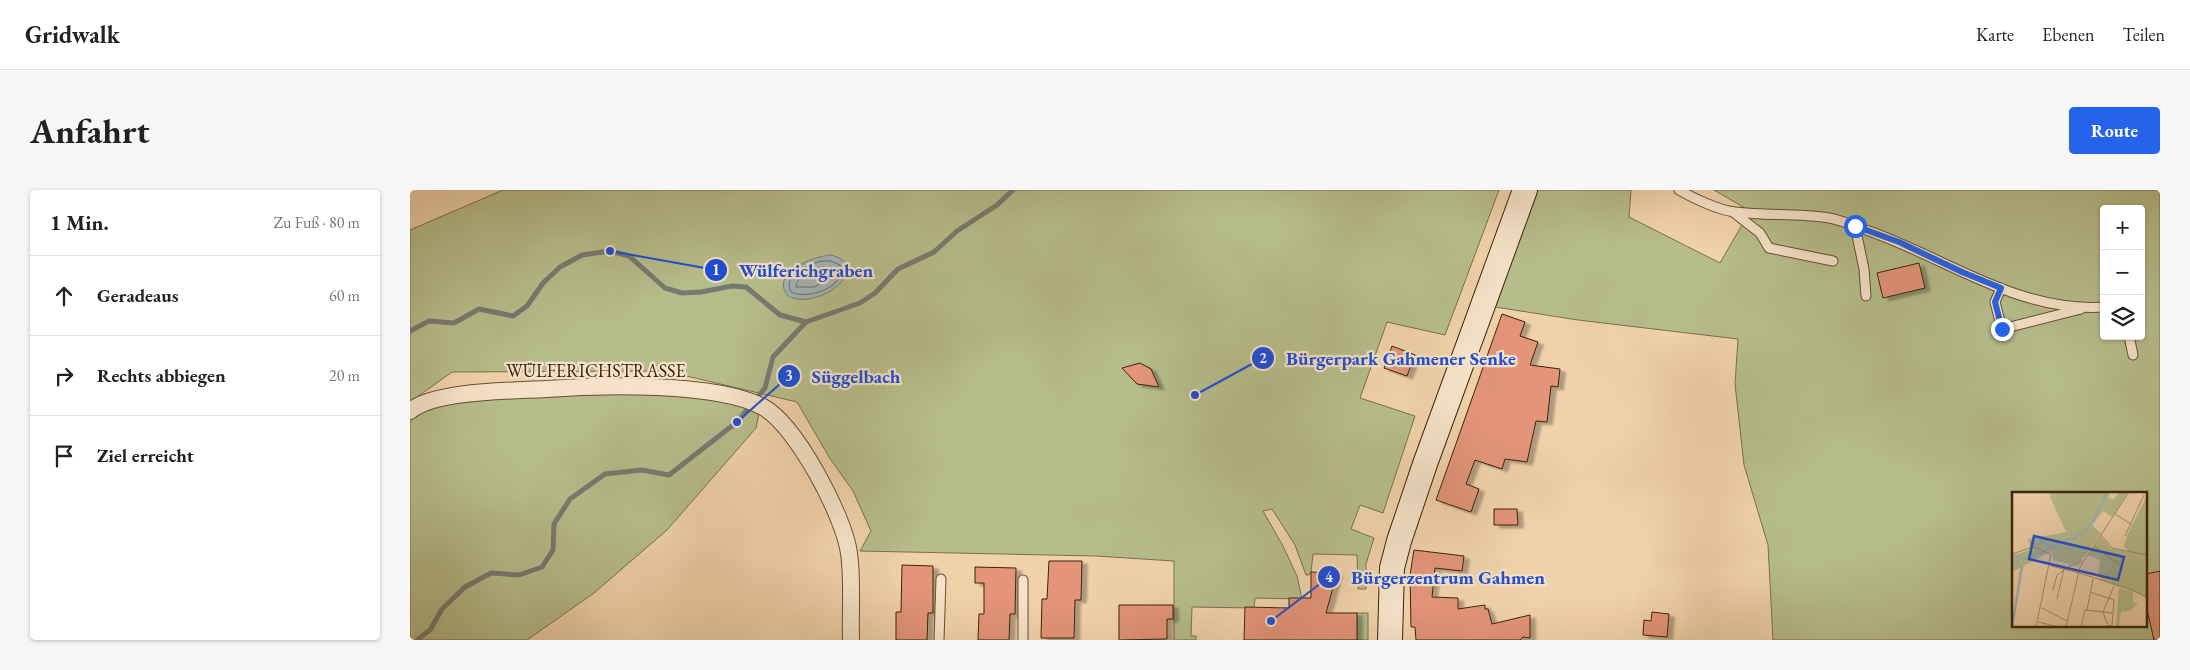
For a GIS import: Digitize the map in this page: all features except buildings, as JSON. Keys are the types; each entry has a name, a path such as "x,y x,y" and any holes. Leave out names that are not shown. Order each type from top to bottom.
{"main road":[{"path":"1390,640 1392,568 1399,541 1428,455 1525,190"}],"street":[{"name":"WÜLFERICHSTRASSE","path":"410,411 435,399 479,393 556,388 680,389 735,396 762,406 783,423 802,447 825,490 842,529 849,553 851,640"}],"lane":[{"path":"1679,190 1691,197 1732,212 1830,218 1899,242 1962,272 2024,298 2084,308"},
{"path":"1732,212 1760,233 1769,248 1833,261"},
{"path":"1855,226 1864,269 1866,296"},
{"path":"2001,288 1995,302 2002,329 2084,308 2100,307"},
{"path":"2130,340 2133,355"},
{"path":"939,640 941,579"},
{"path":"1023,640 1024,580"}],"green space":[{"path":"503,190 1499,190 1445,335 1387,322 1360,398 1415,416 1383,513 1360,505 1351,529 1374,538 1366,564 1366,589 1358,589 1357,555 1313,554 1311,572 1309,575 1306,575 1295,545 1272,509 1263,511 1297,576 1302,599 1255,598 1254,608 1192,607 1191,636 1196,636 1196,640 1174,640 1174,561 1096,556 860,551 871,531 853,491 829,457 797,402 665,371 452,372 410,402 410,230"},
{"path":"1535,190 1631,190 1629,217 1720,263 1750,211 1714,190 2160,190 2160,640 1773,640 1768,545 1744,465 1735,384 1738,339 1578,320 1495,307"},
{"path":"670,391 733,400 759,413 756,428 667,530 594,593 527,640 410,640 410,421 441,397"},
{"path":"1357,613 1368,613 1368,640 1357,640"}],"water":[{"path":"831,255 843,261 847,268 845,277 838,286 814,298 801,299 788,296 784,288 784,280 789,273 805,262"}],"waterway":[{"path":"417,640 430,630 442,609 465,587 491,573 519,575 542,567 553,550 554,524 570,499 605,474 642,470 669,475 737,422 765,388 773,357 806,322 860,303 875,293 898,269 934,252 957,231 997,205 1013,190"},
{"path":"410,331 429,321 454,323 479,309 513,316 527,306 543,283 560,267 582,255 610,251 629,256 665,288 682,293 701,292 732,286 746,287 780,315 806,322"}],"place":[{"name":"Wülferichgraben","path":"610,251"},
{"name":"Bürgerpark Gahmener Senke","path":"1195,395"},
{"name":"Süggelbach","path":"737,422"},
{"name":"Bürgerzentrum Gahmen","path":"1271,621"}],"route":[{"path":"1855,226 1899,242 2001,288 1995,302 2002,329"}]}
